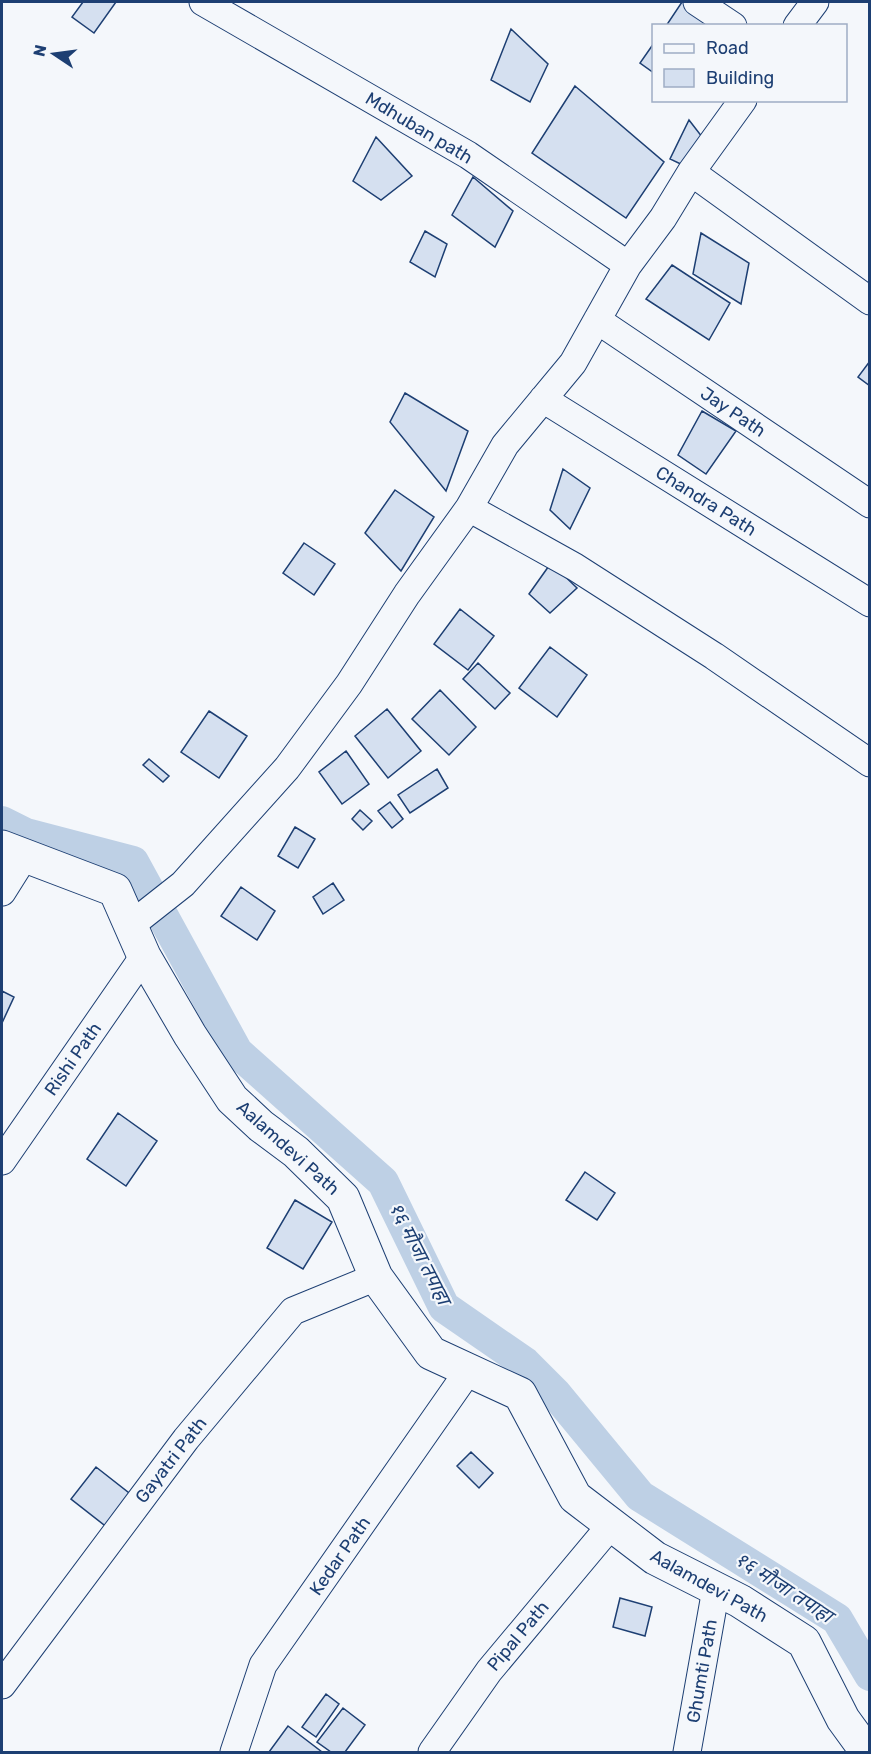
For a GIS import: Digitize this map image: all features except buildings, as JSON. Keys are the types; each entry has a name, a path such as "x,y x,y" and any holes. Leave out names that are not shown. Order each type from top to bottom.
{"street":[{"name":"Mdhuban path","path":"203,2 468,155 628,266"},
{"path":"697,2 730,24"},
{"path":"798,24 815,2"},
{"path":"130,925 183,884 287,768 349,684 407,594 469,508 506,445 573,363 628,266 742,102"},
{"path":"691,172 870,301"},
{"name":"Jay Path","path":"597,320 870,504"},
{"name":"Chandra Path","path":"543,399 870,603"},
{"path":"469,508 585,573 714,656 870,763"},
{"path":"2,891 13,852"},
{"name":"Aalamdevi Path","path":"13,852 115,890 144,956 190,1035 232,1099 261,1126 296,1152 343,1198 376,1277 431,1353 520,1394 574,1497 655,1558 716,1589 804,1642 843,1719 867,1752"},
{"name":"Rishi Path","path":"2,1161 144,956"},
{"name":"Gayatri Path","path":"2,1685 186,1439 294,1311 376,1277"},
{"name":"Kedar Path","path":"234,1752 263,1665 469,1370"},
{"name":"Pipal Path","path":"432,1752 489,1671 611,1525"},
{"name":"Ghumti Path","path":"687,1752 716,1589"}],"waterway":[{"name":"१६ मौजा तपाहा","path":"2,822 26,834 133,862 237,1052 383,1182 444,1307 525,1363 555,1393 640,1496 837,1619 870,1675"}]}
